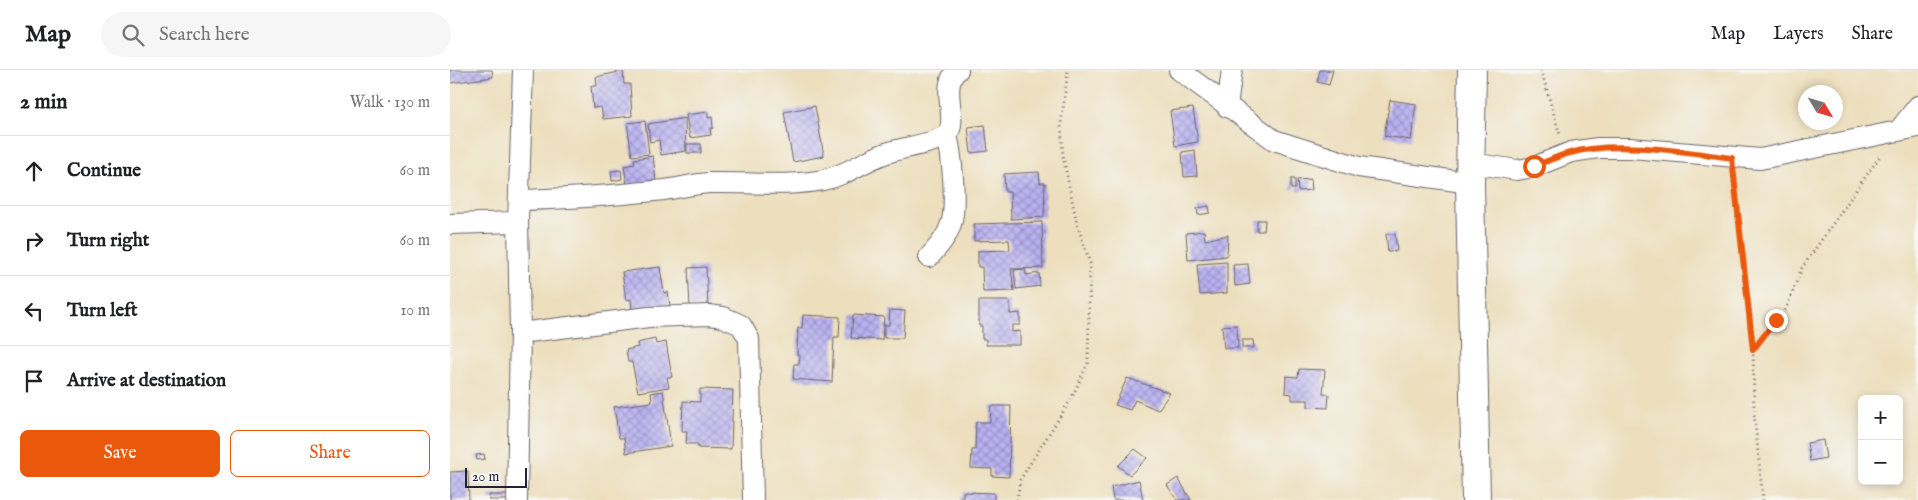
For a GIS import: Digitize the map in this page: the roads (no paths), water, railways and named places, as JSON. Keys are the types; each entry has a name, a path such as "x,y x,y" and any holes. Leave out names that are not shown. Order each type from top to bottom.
{"street":[{"path":"517,500 520,334 518,222 523,70"},
{"path":"929,257 944,239 953,214 950,146 947,135 951,126 949,96 951,77 958,70"},
{"path":"1179,70 1274,140 1359,167 1470,173 1517,170 1534,166 1571,152 1598,148 1631,148 1732,158 1771,158 1909,128 1918,106"},
{"path":"1227,107 1232,70"},
{"path":"1472,70 1470,173 1476,500"},
{"path":"520,200 576,198 708,183 762,184 823,180 851,170 874,156 937,140 947,135"},
{"path":"450,224 518,222"},
{"path":"520,334 649,317 709,315 723,317 741,325 749,339 753,500"}]}
